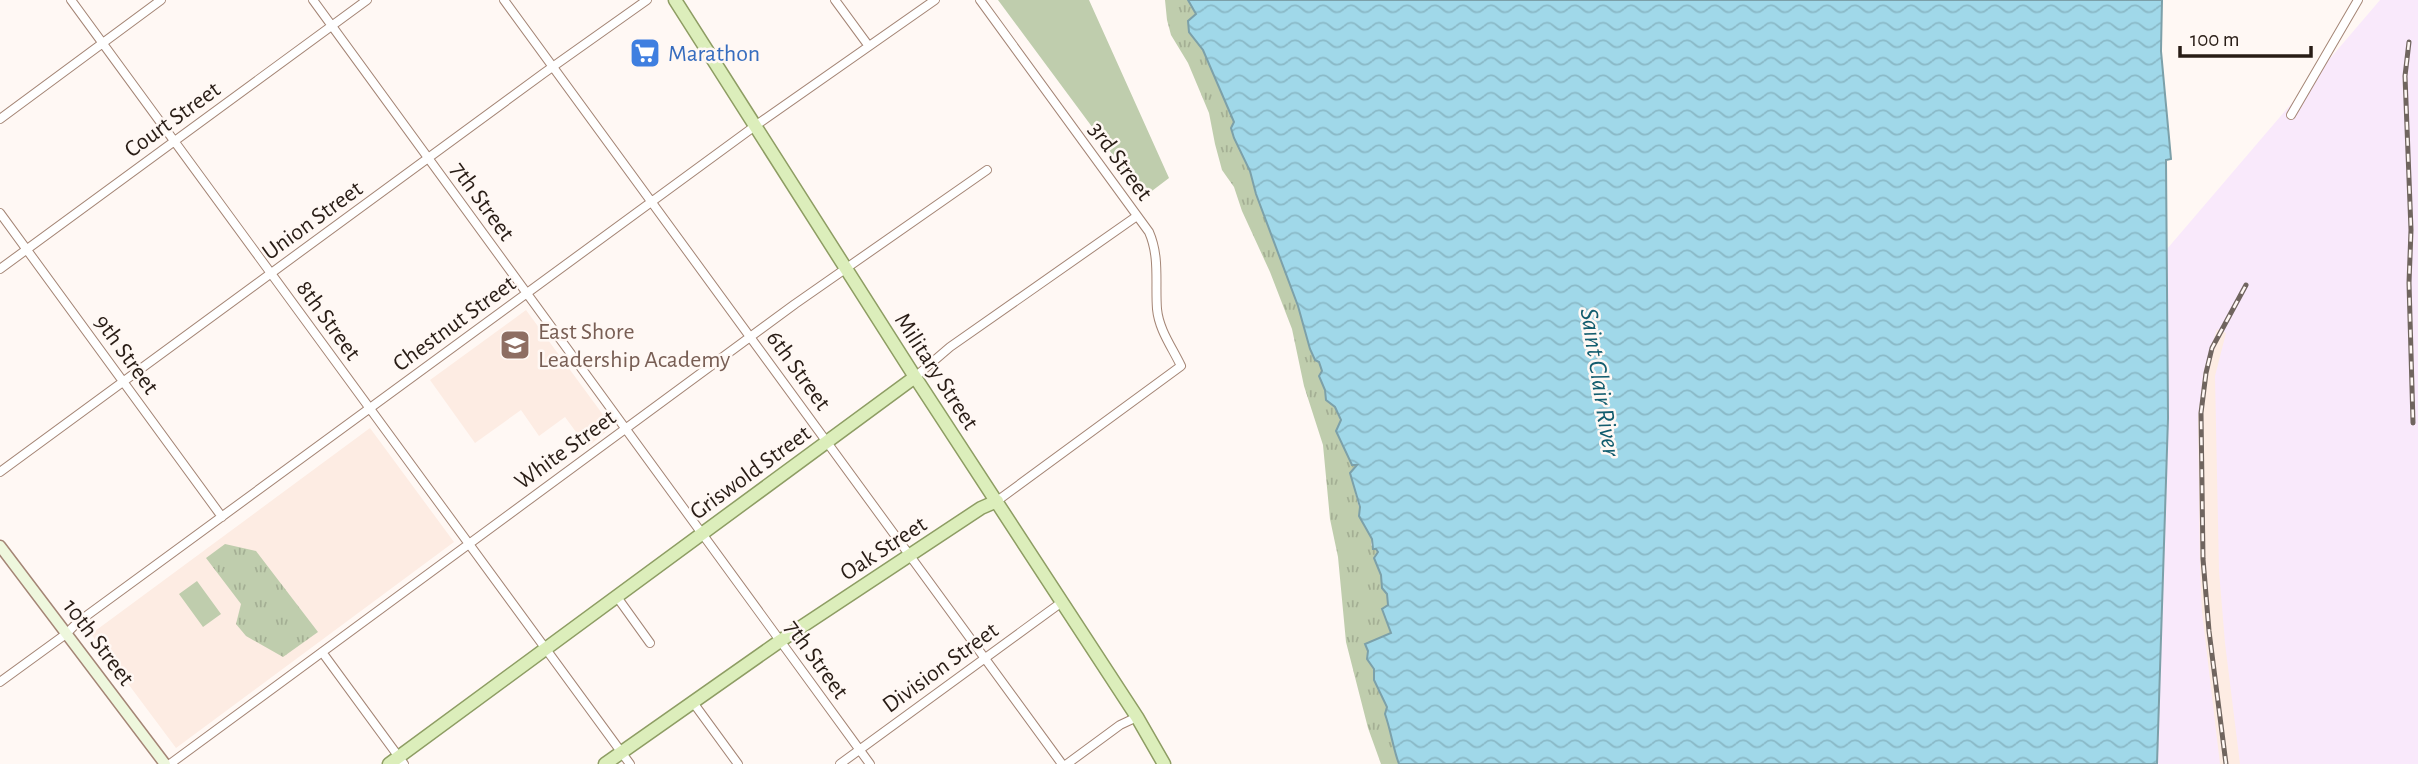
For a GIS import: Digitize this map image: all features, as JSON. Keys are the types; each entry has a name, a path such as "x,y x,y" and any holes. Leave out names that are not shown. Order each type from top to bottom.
{"main road":[{"name":"Military Street","path":"675,0 1164,764"},
{"name":"Griswold Street","path":"397,762 545,648 915,377"},
{"name":"Oak Street","path":"605,764 780,641 981,508 997,501"}],"street":[{"name":"8th Street","path":"71,0 630,764"},
{"path":"0,118 161,0"},
{"name":"7th Street","path":"313,0 870,764"},
{"name":"Court Street","path":"0,269 366,0"},
{"name":"6th Street","path":"504,0 1064,764"},
{"name":"Union Street","path":"0,472 647,0"},
{"path":"835,0 868,45"},
{"name":"Chestnut Street","path":"0,682 755,126 935,0"},
{"name":"3rd Street","path":"980,0 1149,232 1155,245 1160,326 1181,366"},
{"path":"2291,115 2358,0"},
{"name":"White Street","path":"168,764 625,428 987,170"},
{"name":"9th Street","path":"0,213 222,517"},
{"name":"Griswold Street","path":"915,377 950,347 1137,216"},
{"name":"Oak Street","path":"997,501 1181,366"},
{"name":"10th Street","path":"0,546 168,764"},
{"path":"617,597 650,643"},
{"name":"Division Street","path":"840,764 1062,603"},
{"path":"322,652 397,762"},
{"path":"692,701 738,764"},
{"path":"1064,764 1136,717"}],"shaded area":[{"path":"2380,0 2418,0 2418,764 2157,764 2168,418 2167,249"},
{"name":"East Shore Leadership Academy","path":"526,310 612,427 587,447 565,417 539,436 521,410 475,443 430,380"},
{"path":"2217,329 2226,333 2215,376 2219,571 2240,764 2220,764 2202,612 2198,417 2204,370"},
{"path":"370,428 454,542 176,748 91,634"}],"green space":[{"path":"998,0 1089,0 1169,178 1144,197"},
{"path":"1165,0 1188,0 1196,14 1189,32 1203,50 1235,122 1231,128 1251,172 1315,359 1319,362 1322,371 1319,376 1326,400 1335,407 1357,465 1355,492 1364,526 1372,539 1371,545 1378,552 1374,558 1381,575 1382,588 1387,594 1388,605 1382,610 1392,634 1368,651 1367,659 1374,669 1374,680 1387,707 1385,714 1399,764 1381,764 1368,728 1346,642 1323,445 1304,386 1292,329 1234,187 1222,170 1209,113 1188,63 1171,35"},
{"path":"225,544 256,551 318,632 283,657 246,636 236,624 241,604 206,558"},
{"path":"197,581 221,614 203,627 179,594"}],"water":[{"name":"Saint Clair River","path":"1188,0 2162,0 2161,51 2171,159 2166,160 2168,418 2157,764 1399,764 1385,714 1387,707 1374,680 1374,669 1367,659 1365,644 1391,633 1382,609 1388,605 1387,594 1382,588 1381,575 1374,558 1378,552 1373,549 1372,539 1359,516 1360,507 1350,473 1357,465 1352,465 1336,431 1341,420 1335,407 1326,400 1319,376 1322,371 1310,349 1298,306 1250,171 1234,138 1231,128 1234,122 1203,50 1189,32 1188,21 1196,14"}],"railway":[{"path":"2409,42 2405,76 2411,230 2409,283 2413,423"},
{"path":"2226,764 2203,559 2201,413 2212,348 2246,285"}],"place":[{"name":"Marathon","path":"645,53"},
{"name":"East Shore Leadership Academy","path":"515,345"}]}
